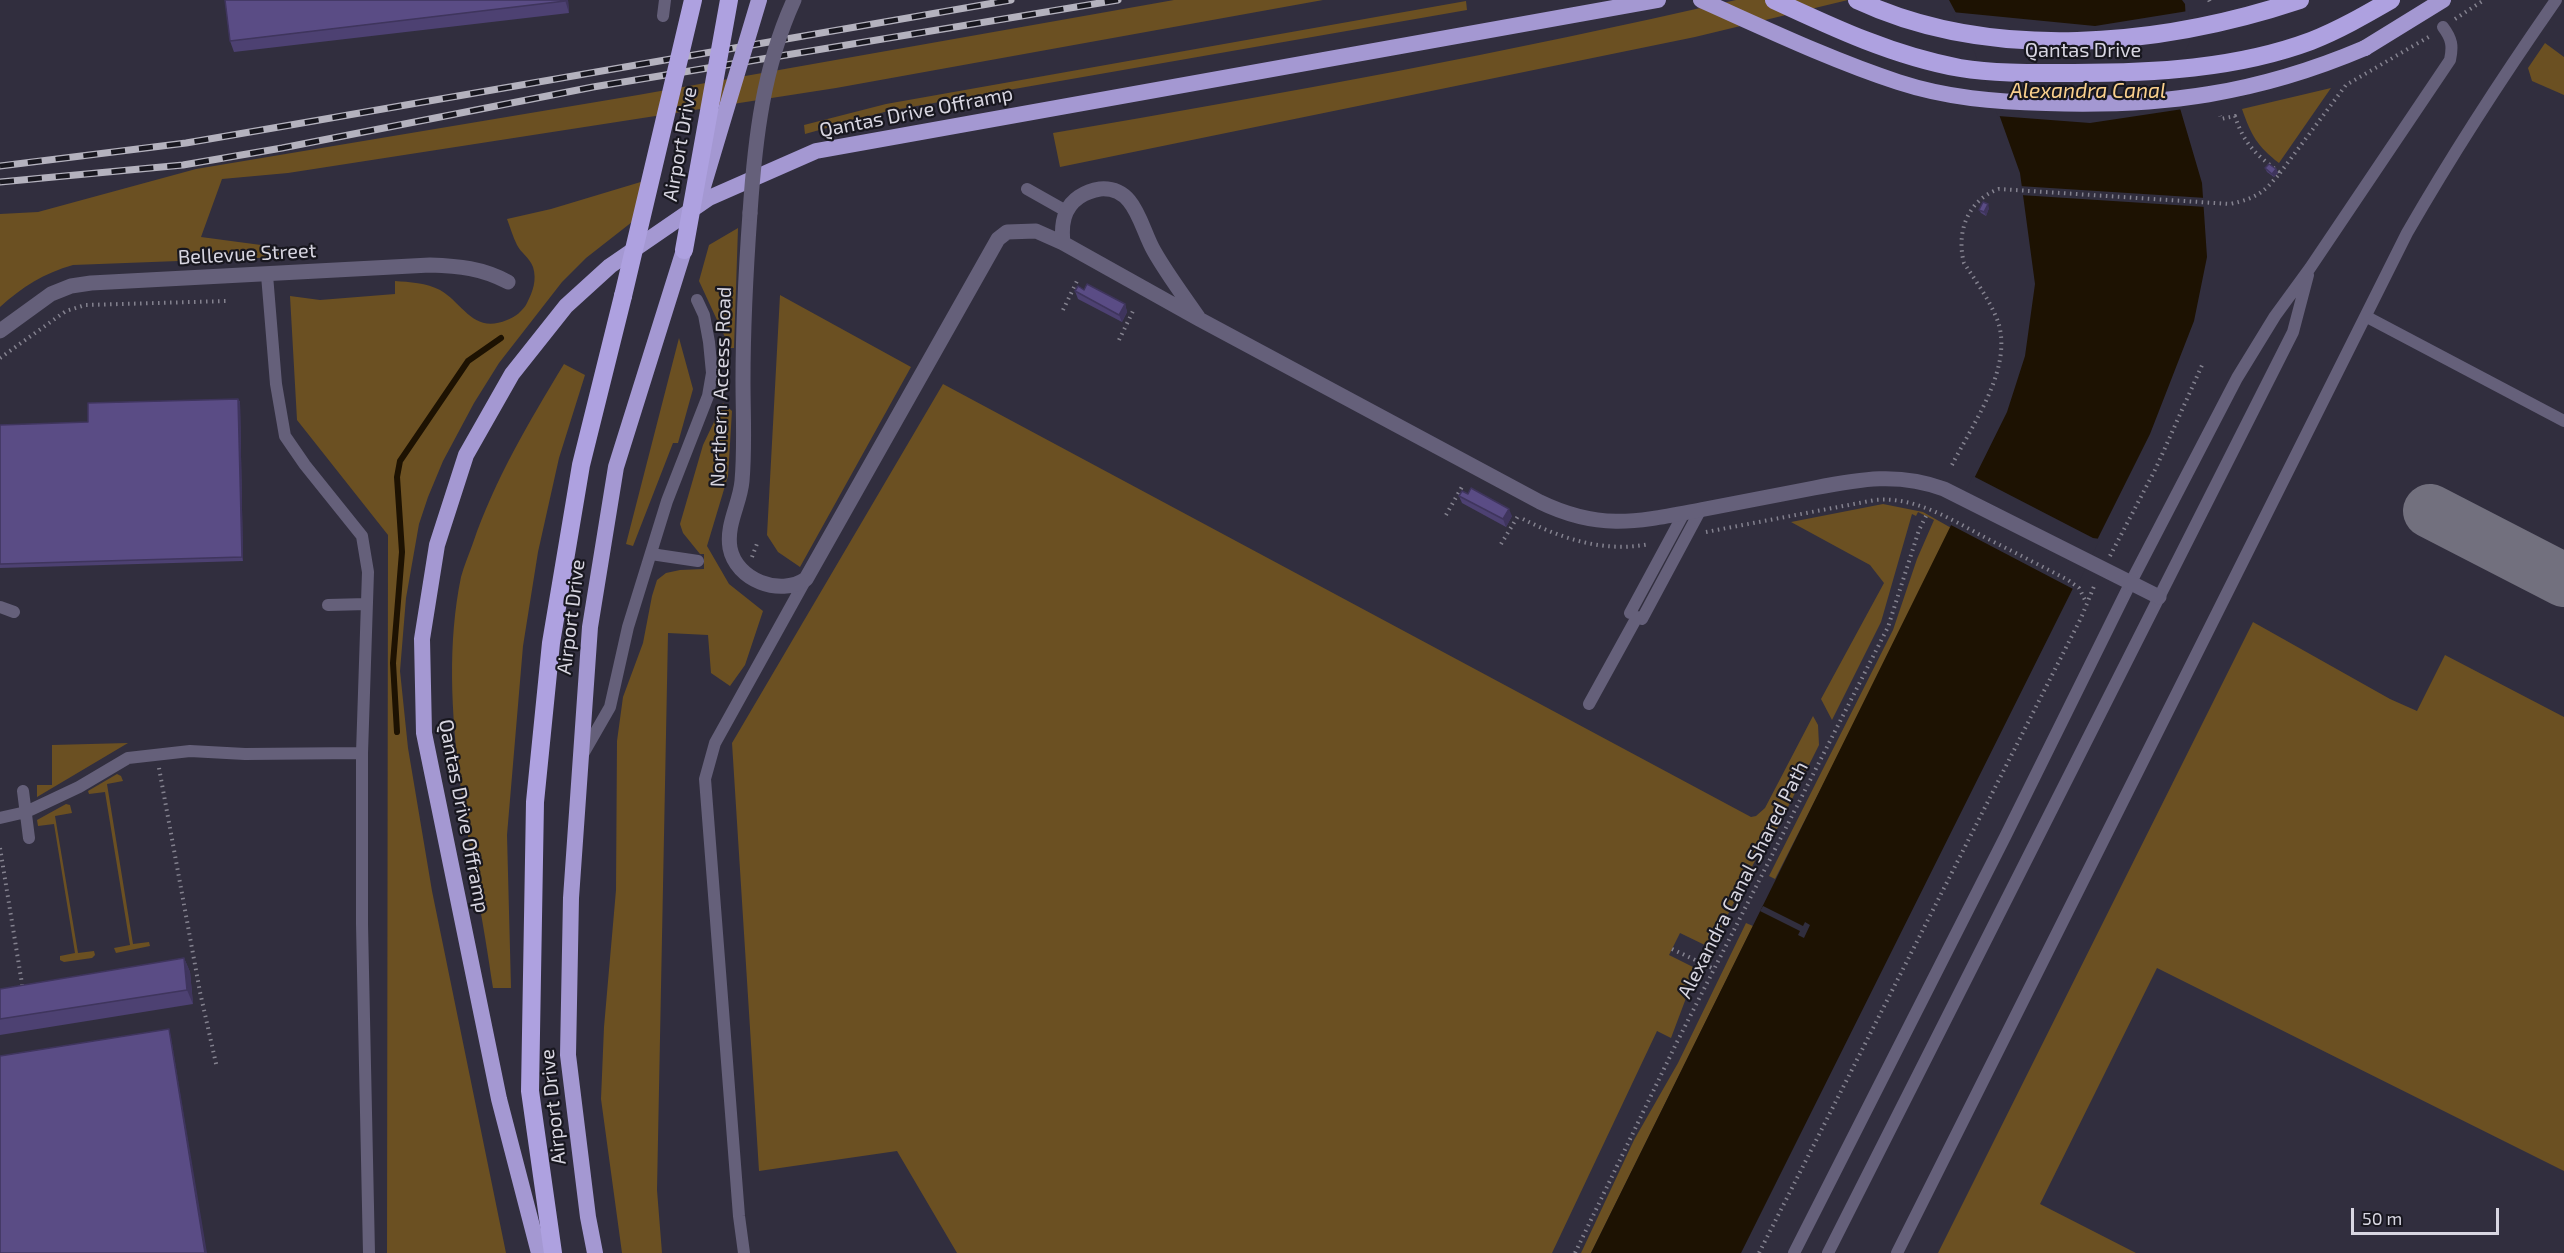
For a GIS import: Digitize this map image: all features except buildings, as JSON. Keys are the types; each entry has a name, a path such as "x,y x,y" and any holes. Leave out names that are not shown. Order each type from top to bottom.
{"highway":[{"name":"Airport Drive","path":"553,1253 530,1091 535,802 551,643 579,476 693,0"},
{"name":"Airport Drive","path":"595,1253 588,1217 568,1055 571,898 590,627 616,467 684,250 729,0"},
{"path":"684,250 759,0"},
{"name":"Qantas Drive Offramp","path":"539,1253 499,1099 424,733 422,639 437,545 466,455 512,374 566,306 610,266 710,198 816,151 1658,0"},
{"path":"1701,0 1812,50 1899,83 1945,95 1986,102 2100,105 2208,96 2263,85 2323,66 2365,48 2443,0"},
{"name":"Qantas Drive","path":"1773,0 1858,39 1908,55 1961,68 2040,73 2144,73 2231,62 2309,41 2351,23 2391,0"},
{"name":"Qantas Drive","path":"1857,0 1920,24 1960,32 2029,40 2115,39 2199,28 2250,16 2300,0"}],"street":[{"name":"Northern Access Road","path":"794,0 775,49 764,90 755,142 744,296 742,482 731,524 730,550 746,575 761,582 787,587 806,579"},
{"path":"1063,243 1061,230 1066,211 1078,197 1095,190 1113,190 1123,195 1136,209 1156,255 1199,320"},
{"path":"806,579 998,240 1006,232 1036,231 1063,243 1199,320 1555,509 1579,517 1620,522 1640,521 1877,477 1917,480 1957,495 2159,597"},
{"name":"Bellevue Street","path":"0,331 51,294 71,286 91,283 430,265 469,267 491,272 508,282"}],"lane":[{"path":"663,16 665,0"},
{"path":"1897,1253 2407,233 2490,95 2556,0"},
{"path":"1794,1253 2005,837 2131,582 2237,378 2275,316 2310,268 2450,60 2453,48 2451,38 2444,27"},
{"path":"1027,189 1066,211"},
{"path":"1828,1253 2293,332 2310,268"},
{"path":"267,275 276,384 285,436 305,465 362,536 368,572 362,753 362,924 369,1253"},
{"path":"580,760 610,707 628,627 651,554 668,501 708,396 712,373 709,342 704,315 697,300"},
{"path":"2367,317 2564,421"},
{"path":"1636,616 1701,509"},
{"path":"1589,704 1636,616 1684,513"},
{"path":"651,554 698,561"},
{"path":"744,1253 738,1204 705,779 715,743 806,579"},
{"path":"328,605 367,604"},
{"path":"0,607 14,612"},
{"path":"0,818 26,812 79,787 128,758 190,752 362,753"},
{"path":"22,791 29,838"}],"path":[{"path":"1952,465 1995,380 2001,360 2002,335 1996,316 1964,263 1959,243 1964,222 1972,208 1985,196 1999,189 2230,204 2252,199 2261,194 2280,173 2346,85 2444,27 2484,0"},
{"path":"2220,116 2220,119 2235,116 2240,130 2254,153 2280,173"},
{"path":"1063,309 1078,279"},
{"path":"0,358 66,310 85,305 228,301"},
{"path":"1119,340 1134,309"},
{"path":"2118,540 2176,427 2203,363"},
{"path":"1446,515 1463,485"},
{"path":"1705,532 1885,499 1921,506 2068,580 2079,588 2086,603"},
{"path":"1501,544 1518,516"},
{"name":"Alexandra Canal Shared Path","path":"1575,1253 1714,969 1888,627 1919,530 1926,516"},
{"path":"1524,519 1546,531 1596,545 1620,548 1652,543"},
{"path":"1759,1253 2081,618 2089,596"},
{"path":"158,764 200,992 217,1068"},
{"path":"0,848 24,1000"},
{"path":"1672,949 1714,969"},
{"path":"189,994 200,992"}],"shaded area":[{"path":"1174,0 1323,0 836,88 288,173 222,179 201,237 276,247 284,257 73,265 52,272 34,282 0,307 0,214 38,212 196,169 638,95"},
{"path":"1736,0 1848,0 1695,37 1060,167 1053,133 1396,71"},
{"path":"1466,1 1467,10 888,111 805,134 804,125 886,104"},
{"path":"2545,43 2564,57 2564,95 2532,81 2528,68"},
{"path":"2331,88 2279,163 2265,151 2256,139 2242,109"},
{"path":"644,181 632,222 586,258 562,282 499,363 474,403 443,461 419,524 406,598 400,671 408,748 432,891 506,1253 387,1253 388,535 297,420 290,296 320,300 395,294 395,281 412,282 440,290 477,320 495,323 507,320 525,306 533,290 535,276 533,267 517,245 507,219 551,209"},
{"path":"738,228 734,348 730,348 699,281 709,245"},
{"path":"780,295 911,367 800,567 778,552 767,535"},
{"path":"679,338 693,389 678,443 673,443 633,546 626,544"},
{"path":"564,364 585,375 559,458 538,552 523,646 507,835 511,988 493,988 460,782 452,678 454,627 461,577 482,519 514,451"},
{"path":"943,384 1751,817 1756,816 1765,808 1813,716 1818,725 1819,745 1768,847 1763,845 1711,948 1680,933 1669,955 1697,969 1671,1038 1657,1031 1552,1253 957,1253 897,1151 759,1171 732,743"},
{"path":"723,403 732,411 728,476 707,546 729,584 763,611 745,665 730,686 711,673 708,635 668,633 657,1190 662,1253 622,1253 601,1099 604,1027 616,890 617,741 623,697 643,643 657,580 666,573 704,569 704,554 700,554 683,533 680,524 703,445"},
{"path":"1883,504 1923,512 1953,529 1775,879 1769,876 1893,630 1917,559 1934,520 1918,512 1916,516 1912,514 1881,622 1832,720 1821,699 1884,583 1870,565 1791,522"},
{"path":"2253,622 2390,699 2417,711 2445,655 2564,717 2564,1171 2157,968 2040,1204 2136,1253 1938,1253"},
{"path":"128,743 37,797 37,785 52,785 52,745"},
{"path":"117,774 123,781 107,784 133,944 149,942 150,946 116,953 114,948 130,945 105,792 89,794 88,791"},
{"path":"66,804 70,805 72,813 55,816 78,953 94,951 95,955 92,958 64,962 60,960 60,956 75,953 54,824 38,826 37,820"},
{"path":"1746,923 1753,926 1591,1253 1581,1253 1634,1140 1678,1063"}],"water":[{"name":"Alexandra Canal","path":"1949,0 2182,0 2185,4 2187,41 2179,59 2177,98 2202,183 2207,257 2194,321 2150,434 1741,1253 1591,1253 2007,412 2025,356 2035,284 2020,173 1976,50"}],"pier":[{"path":"2188,11 2190,41 2181,60 2180,98 2183,109 2090,123 1998,116 1974,51 1952,12 2095,26"},
{"path":"2019,186 2206,198 2206,207 2020,195"},
{"path":"1973,476 2093,538 2100,539 2075,590 1949,524"},
{"path":"1763,906 1803,926 1805,922 1810,925 1804,938 1798,935 1800,931 1760,911"}],"waterway":[{"path":"397,732 393,663 402,552 397,477 400,461 468,361 501,338"}],"taxiway":[{"path":"2430,511 2564,580"}],"railway":[{"path":"0,166 186,143 1011,0"},
{"path":"0,182 183,165 282,148 593,87 1118,0"}]}
